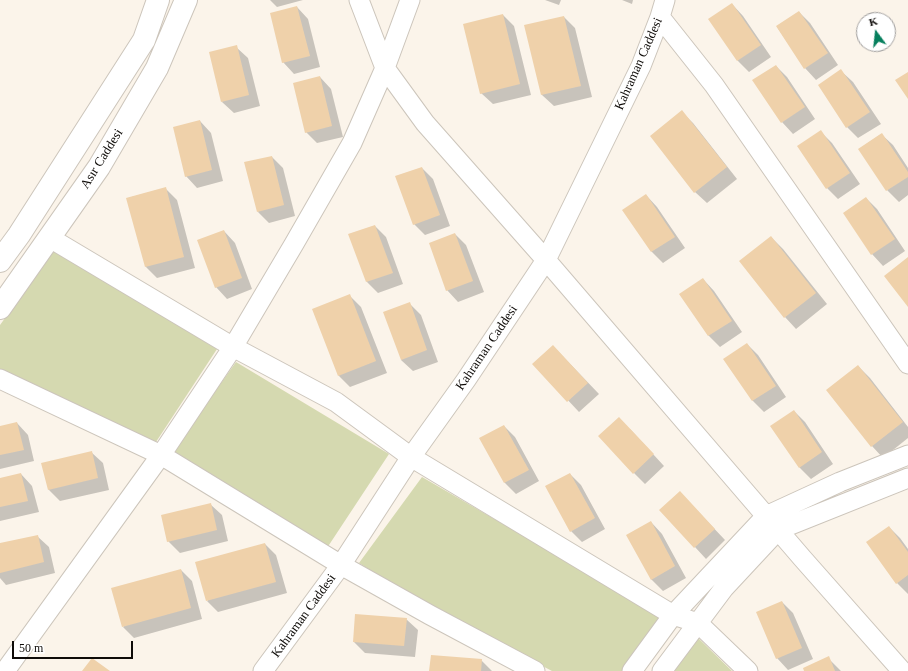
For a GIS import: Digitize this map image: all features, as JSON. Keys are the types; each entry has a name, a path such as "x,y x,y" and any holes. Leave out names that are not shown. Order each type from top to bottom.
{"street":[{"path":"0,261 19,235 144,40 158,0"},
{"name":"Asır Caddesi","path":"0,308 99,167 157,68 186,0"},
{"path":"359,0 385,68 425,123 546,260 778,530 902,671"},
{"path":"5,671 161,455 233,347 352,143 385,68 410,0"},
{"path":"663,9 908,364"},
{"name":"Kahraman Caddesi","path":"263,671 341,565 411,456 466,380 546,260 641,66 663,9"},
{"path":"50,238 233,347 336,402 411,456 672,615 698,623 748,671"},
{"path":"0,379 161,455 341,565 430,615 535,671"},
{"path":"632,671 672,615 766,516 840,482 908,455"},
{"path":"662,671 724,588 778,530 908,478"}],"green space":[{"path":"54,251 217,349 154,445 0,369 0,325"},
{"path":"236,362 389,454 327,548 172,452"},
{"path":"422,477 663,617 625,671 552,671 417,600 359,563"},
{"path":"696,636 732,671 670,671"}],"building":[{"path":"732,3 761,45 737,61 708,19"},
{"path":"297,6 310,56 282,63 270,13"},
{"path":"799,11 828,53 804,69 776,26"},
{"path":"503,14 520,84 480,94 463,24"},
{"path":"564,16 581,86 541,95 524,25"},
{"path":"237,45 249,95 221,102 209,52"},
{"path":"776,65 805,107 781,123 752,80"},
{"path":"841,69 870,112 846,128 818,85"},
{"path":"908,72 908,99 895,80"},
{"path":"320,76 332,126 305,133 293,83"},
{"path":"682,110 727,167 694,193 650,136"},
{"path":"200,120 212,170 185,177 173,127"},
{"path":"821,130 850,173 826,189 797,146"},
{"path":"882,133 908,172 908,177 886,191 858,149"},
{"path":"272,156 284,205 257,212 244,162"},
{"path":"422,167 440,215 413,225 395,176"},
{"path":"166,187 184,257 145,267 126,198"},
{"path":"646,194 675,237 651,252 622,210"},
{"path":"866,197 895,239 871,255 843,213"},
{"path":"375,225 393,273 366,282 348,234"},
{"path":"224,230 242,278 215,288 197,240"},
{"path":"455,233 473,281 446,291 429,243"},
{"path":"771,236 816,293 784,318 739,261"},
{"path":"908,257 908,307 884,276"},
{"path":"703,278 732,321 708,336 679,294"},
{"path":"350,294 376,361 338,376 312,309"},
{"path":"410,302 427,350 401,360 383,312"},
{"path":"747,343 776,386 752,401 723,359"},
{"path":"553,345 588,383 567,402 532,364"},
{"path":"858,365 903,422 871,447 826,390"},
{"path":"794,410 822,452 799,468 770,426"},
{"path":"619,417 654,454 633,474 598,436"},
{"path":"17,422 24,450 0,455 0,426"},
{"path":"504,425 529,470 504,483 479,438"},
{"path":"92,451 98,478 48,490 41,463"},
{"path":"21,473 28,501 0,507 0,478"},
{"path":"570,473 595,518 570,532 545,486"},
{"path":"680,491 715,529 694,548 659,510"},
{"path":"211,503 217,530 167,542 161,515"},
{"path":"651,521 675,566 651,580 626,535"},
{"path":"889,526 908,552 908,575 896,584 866,542"},
{"path":"38,535 44,562 0,573 0,543"},
{"path":"265,543 276,582 206,601 195,562"},
{"path":"181,569 191,608 122,627 111,588"},
{"path":"782,601 802,648 776,659 756,612"},
{"path":"355,614 407,618 404,646 353,642"},
{"path":"431,655 482,659 481,671 429,671"},
{"path":"829,656 835,671 804,671 803,668"},
{"path":"92,658 110,671 82,671"}]}
